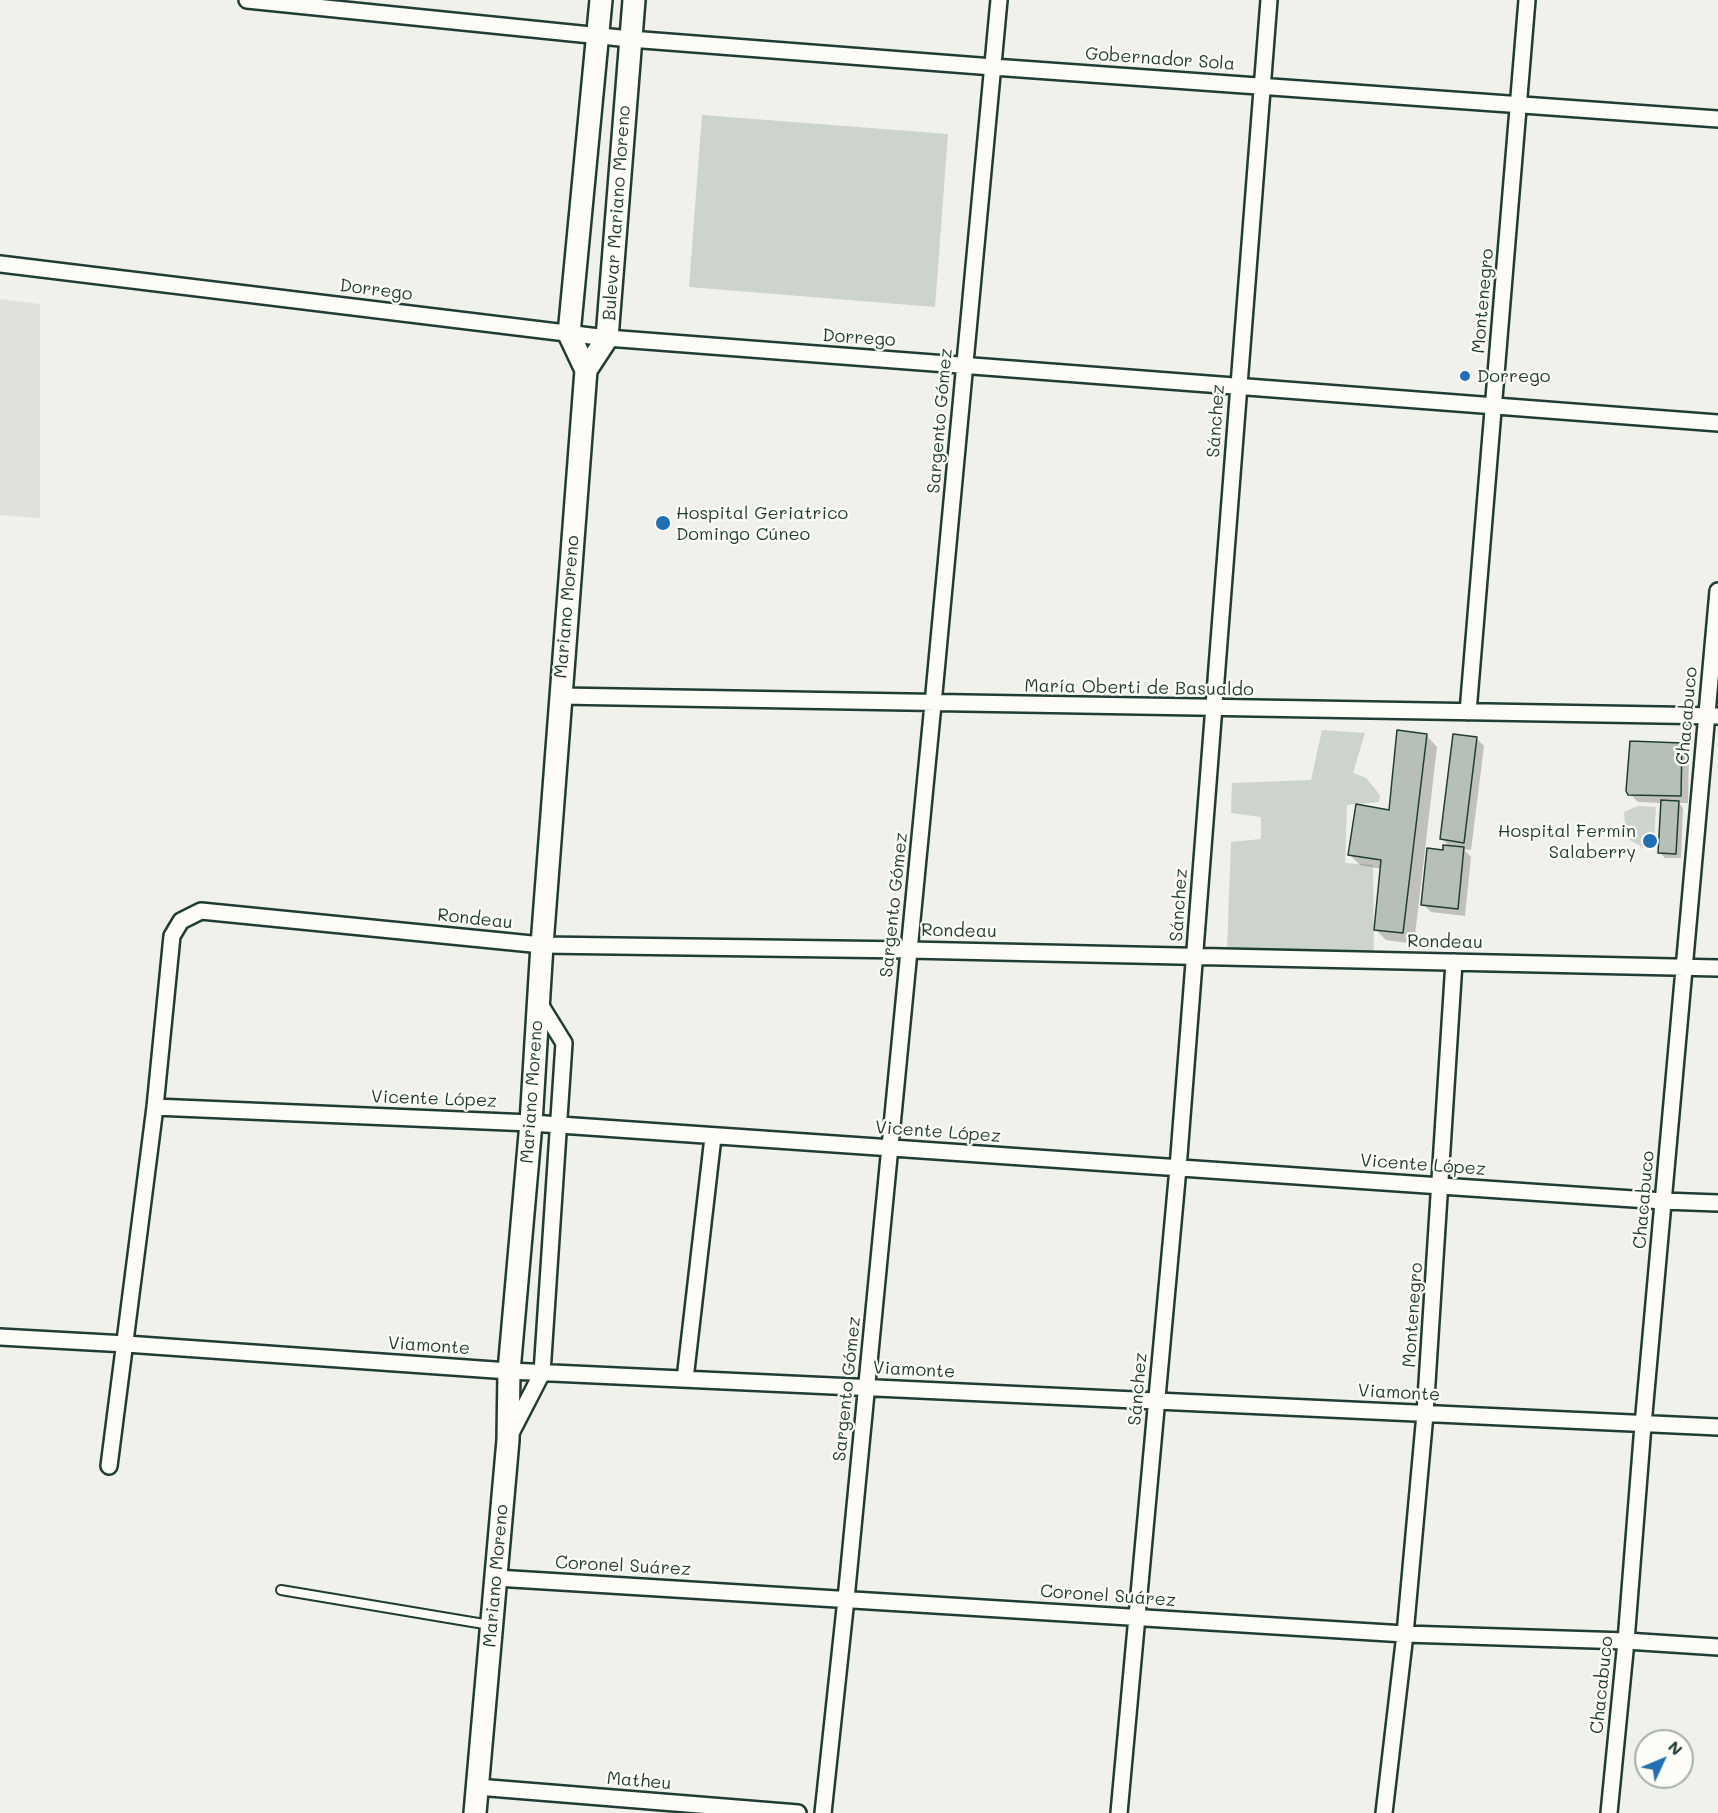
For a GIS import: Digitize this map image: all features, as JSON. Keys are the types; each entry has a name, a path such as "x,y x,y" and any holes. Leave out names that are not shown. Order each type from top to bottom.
{"main road":[{"name":"Bulevar Mariano Moreno","path":"569,334 601,0"},
{"name":"Bulevar Mariano Moreno","path":"586,370 607,338 634,0"},
{"path":"569,334 586,370"},
{"name":"Mariano Moreno","path":"475,1813 508,1440 508,1371 531,1123 560,696 586,370"}],"street":[{"name":"Gobernador Sola","path":"247,0 630,39 1718,119"},
{"name":"Sargento Gómez","path":"823,1813 867,1387 999,0"},
{"name":"Sánchez","path":"1119,1813 1178,1168 1269,0"},
{"name":"Montenegro","path":"1468,712 1527,0"},
{"name":"Dorrego","path":"0,264 607,338 1718,423"},
{"name":"Chacabuco","path":"1609,1813 1684,968 1712,716 1718,591"},
{"name":"María Oberti de Basualdo","path":"560,696 1712,716"},
{"name":"Rondeau","path":"154,1107 172,936 181,921 201,911 542,945 909,950 1718,968"},
{"name":"Montenegro","path":"1384,1813 1405,1634 1425,1414 1454,962"},
{"path":"508,1440 542,1373 559,1125 564,1043 538,1001"},
{"name":"Vicente López","path":"154,1107 531,1123 890,1149 1718,1203"},
{"path":"109,1466 154,1107"},
{"path":"685,1379 713,1137"},
{"name":"Viamonte","path":"0,1337 542,1373 1718,1427"},
{"name":"Coronel Suárez","path":"496,1578 1405,1634 1626,1641 1718,1647"},
{"name":"Matheu","path":"477,1787 798,1813"}],"lane":[{"path":"281,1590 491,1626"}],"shaded area":[{"path":"702,115 948,134 935,307 689,287"},
{"path":"0,299 40,304 40,518 0,515"},
{"path":"1322,730 1365,733 1353,773 1366,778 1380,795 1379,802 1347,805 1345,863 1373,865 1374,955 1227,950 1231,842 1261,839 1261,817 1231,813 1232,783 1311,780"},
{"path":"1638,806 1656,807 1654,845 1643,847 1626,838 1624,812"}],"building":[{"path":"1397,730 1427,734 1403,933 1374,930 1381,860 1348,855 1356,804 1389,810"},
{"path":"1453,734 1477,737 1464,843 1440,839"},
{"path":"1630,741 1682,743 1681,796 1628,795 1626,791"},
{"path":"1661,800 1679,801 1676,854 1658,853"},
{"path":"1443,845 1464,847 1458,909 1421,905 1427,848 1443,850"}],"place":[{"name":"Dorrego","path":"1465,376"},
{"name":"Hospital Geriatrico Domingo Cúneo","path":"663,523"},
{"name":"Hospital Fermin Salaberry","path":"1650,841"}]}
